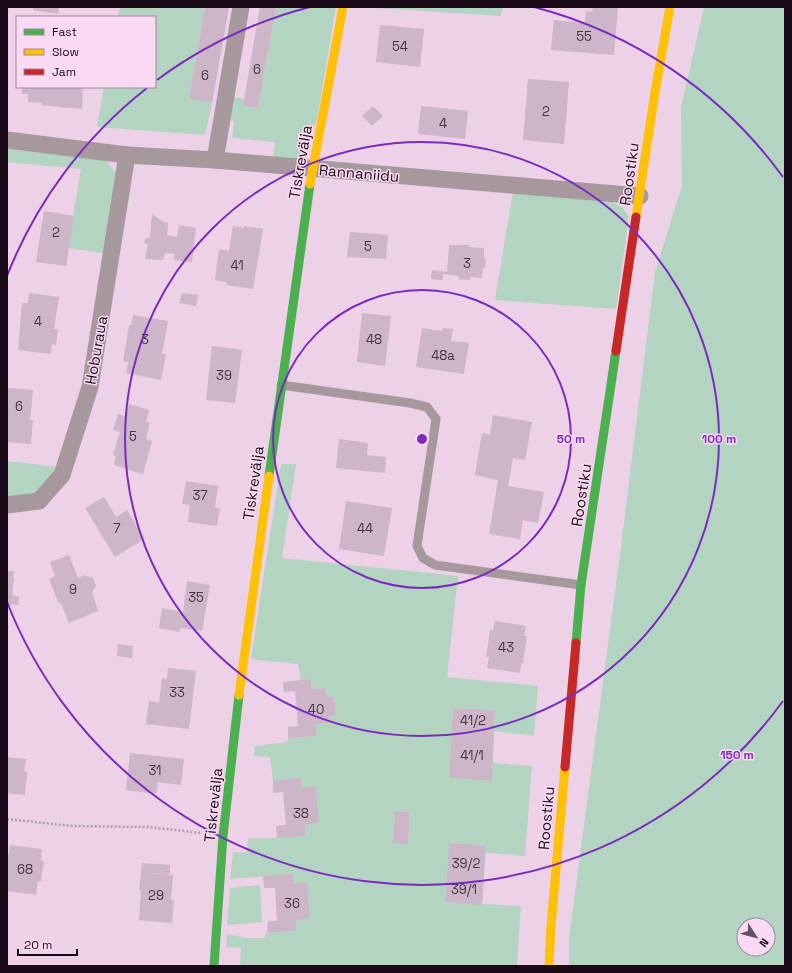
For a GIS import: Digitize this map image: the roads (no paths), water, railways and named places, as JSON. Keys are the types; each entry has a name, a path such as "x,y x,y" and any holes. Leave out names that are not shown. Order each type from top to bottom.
{"street":[{"path":"215,160 241,7"},
{"name":"Tiskrevälja","path":"214,966 223,836 243,657 280,385 312,169 343,7"},
{"name":"Roostiku","path":"549,966 551,926 581,585 655,92 670,7"},
{"name":"Rannaniidu","path":"7,140 127,155 215,160 640,196"},
{"name":"Hoburaua","path":"7,505 39,501 62,476 90,387 127,155"}],"lane":[{"path":"280,385 410,403 427,408 436,419 417,546 423,558 435,564 581,585"}]}
